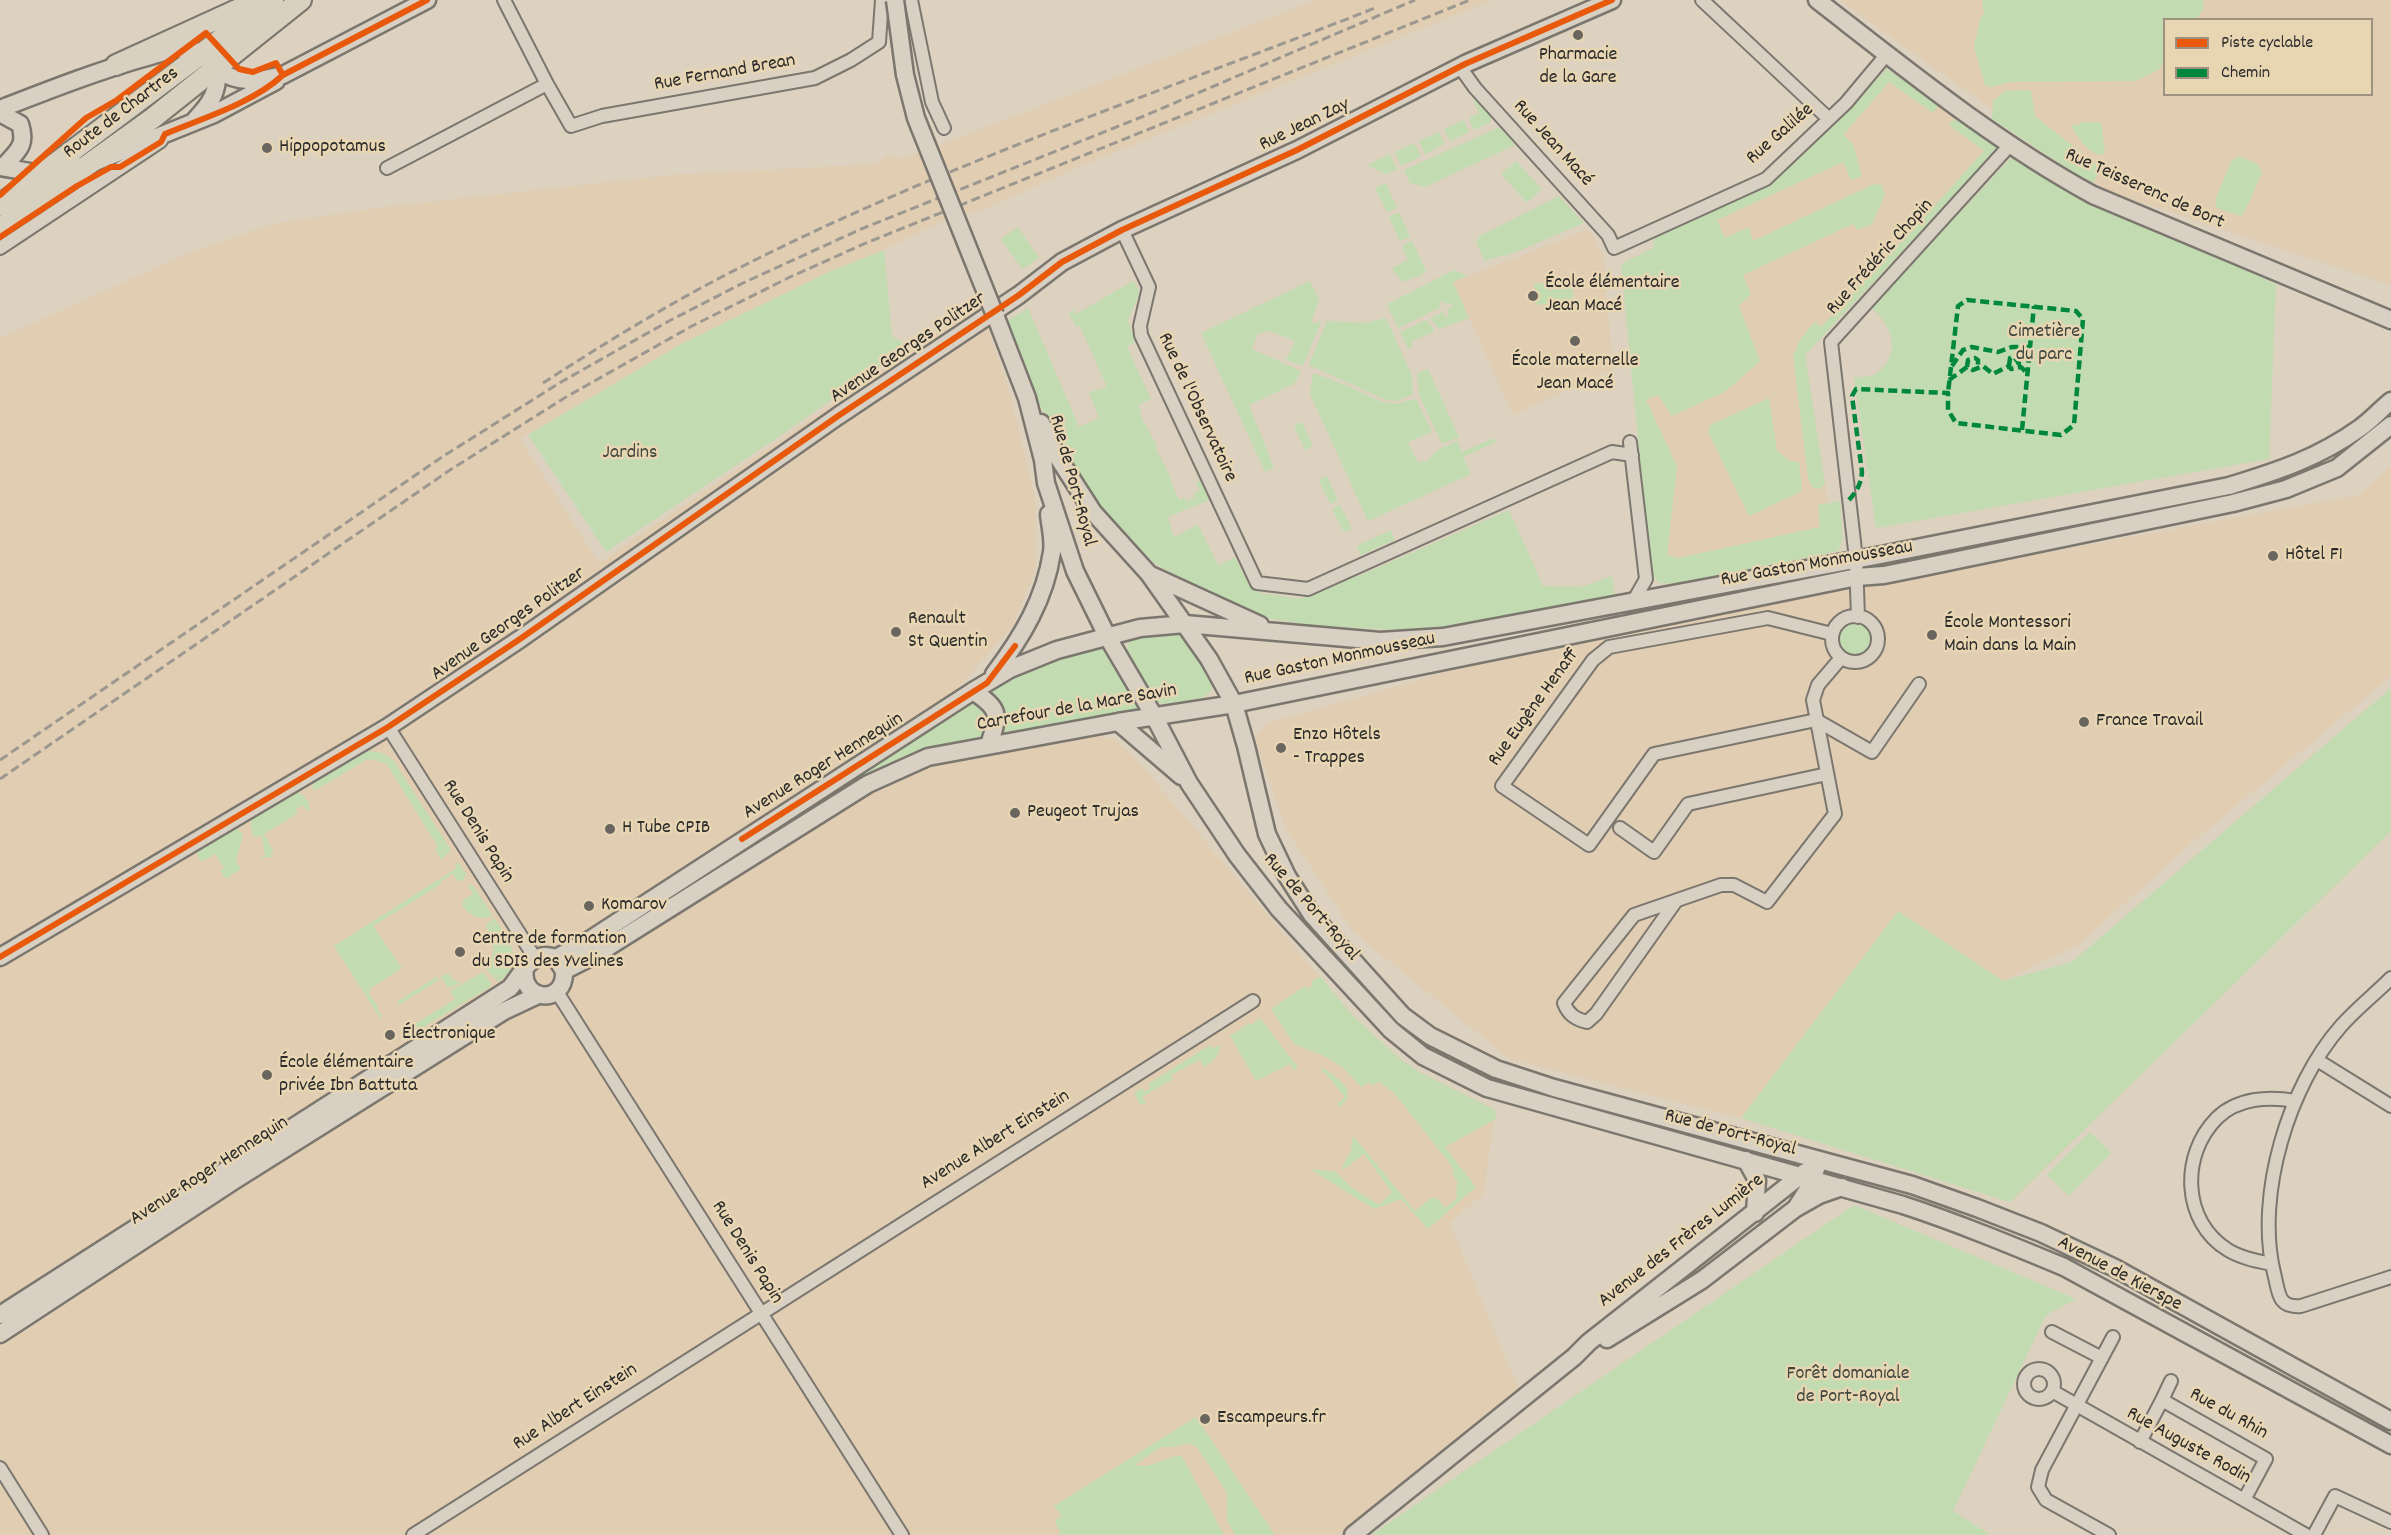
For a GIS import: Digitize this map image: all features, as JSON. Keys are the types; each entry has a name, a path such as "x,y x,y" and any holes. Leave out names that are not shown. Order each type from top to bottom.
{"main road":[{"path":"116,66 254,0"},
{"name":"Route de Chartres","path":"0,206 273,0"},
{"name":"Route de Chartres","path":"0,228 217,69 301,0"}],"street":[{"path":"0,109 116,66 176,49 202,53 217,69 244,81 256,81 283,75 427,0"},
{"path":"387,168 547,84 504,0"},
{"name":"Rue Fernand Brean","path":"547,84 571,126 602,116 815,78 851,60 879,42 882,0"},
{"name":"Rue de Port-Royal","path":"895,0 905,75 916,118 1027,398 1057,456 1093,512 1149,574 1209,659 1234,704 1267,834 1287,876 1312,915 1403,1016 1430,1036 1496,1069 1554,1088 1819,1160"},
{"path":"911,0 927,83 932,102 944,128"},
{"name":"Rue Jean Zay","path":"1019,295 1062,262 1122,230 1297,150 1460,67 1612,0"},
{"path":"1702,0 1829,119"},
{"name":"Rue Teisserenc de Bort","path":"1817,0 2010,145 2048,170 2093,195 2390,320"},
{"name":"Rue Galilée","path":"1614,248 1766,179 1829,119 1887,54"},
{"name":"Rue Jean Macé","path":"1460,67 1475,88 1608,235 1614,248"},
{"path":"192,123 216,94 217,69"},
{"path":"90,164 192,123 272,86 283,75"},
{"path":"0,113 20,124 23,134 21,146 2,166"},
{"path":"0,248 161,142 165,134"},
{"name":"Rue Frédéric Chopin","path":"1858,616 1856,559 1831,342 2010,145"},
{"name":"Route de Chartres","path":"42,174 90,164"},
{"path":"2,166 42,174"},
{"name":"Rue de l'Observatoire","path":"1122,230 1149,287 1140,326 1141,335 1257,583 1308,589 1612,452 1632,455"},
{"name":"Avenue Georges Politzer","path":"0,957 388,727 520,639 838,416 1019,295"},
{"path":"2389,415 2391,393"},
{"name":"Rue de Port-Royal","path":"1027,398 1043,460 1046,483 1075,571 1107,636 1154,716 1189,783 1237,855 1279,909 1391,1030 1423,1056 1487,1088 1806,1177"},
{"name":"Rue Gaston Monmousseau","path":"1272,630 1380,641 1443,637 1633,602 2229,486 2288,468 2331,447 2362,427 2389,415"},
{"name":"Rue Gaston Monmousseau","path":"1234,704 2233,503 2286,489 2337,468 2389,415"},
{"path":"1630,442 1646,579 1633,602"},
{"path":"989,745 997,721 995,711 980,687 1015,646 1036,609 1052,550 1046,483"},
{"path":"1149,574 1197,598 1272,630"},
{"path":"1646,579 1664,596"},
{"path":"1851,616 1858,616 1871,623 1878,637 1877,645 1869,658 1848,662 1841,658 1833,648 1832,634 1839,622 1851,616"},
{"name":"Rue Eugène Henaff","path":"1816,720 1654,754 1589,845 1502,786 1593,660 1609,647 1768,618 1832,634"},
{"name":"Carrefour de la Mare Savin","path":"923,723 1010,669 1057,650 1107,636 1140,628 1185,624 1272,630"},
{"path":"1676,901 1596,1014 1587,1022 1578,1020 1568,1012 1564,1003 1634,915 1721,885 1734,885 1767,902 1835,814 1813,700 1818,685 1841,658"},
{"path":"1816,720 1872,752 1919,684"},
{"name":"Carrefour de la Mare Savin","path":"928,757 1118,722 1234,704"},
{"path":"1118,722 1189,783"},
{"name":"Avenue Roger Hennequin","path":"560,965 591,939 923,723"},
{"name":"Rue Denis Papin","path":"388,727 530,963"},
{"name":"Avenue Roger Hennequin","path":"0,1315 510,988 530,963 542,955 560,965 597,954 868,784 928,757"},
{"path":"1620,828 1654,852 1688,804 1827,774"},
{"path":"530,963 524,974 527,986 538,994"},
{"path":"557,992 563,984 560,965"},
{"path":"2391,978 2341,1026 2317,1060 2295,1101 2280,1142 2269,1211 2272,1264 2280,1297 2284,1304 2291,1307 2301,1306 2391,1277"},
{"name":"Rue Denis Papin","path":"557,992 902,1535"},
{"name":"Avenue Roger Hennequin","path":"0,1334 245,1173 504,1011 538,994 546,996 557,992"},
{"name":"Avenue Albert Einstein","path":"760,1313 1253,1001"},
{"path":"2317,1060 2391,1106"},
{"path":"2272,1264 2248,1259 2228,1250 2211,1235 2198,1216 2191,1193 2190,1169 2196,1149 2206,1131 2218,1117 2238,1105 2255,1100 2277,1098 2295,1101"},
{"path":"1746,1160 1757,1180 1755,1213"},
{"name":"Avenue des Frères Lumière","path":"1353,1535 1574,1357 1589,1342 1755,1213 1806,1177 1819,1160"},
{"name":"Avenue de Kierspe","path":"1819,1160 1911,1185 2041,1233 2115,1268 2391,1421"},
{"name":"Avenue des Frères Lumière","path":"1574,1357 1594,1348 1702,1280 1796,1208 1806,1177"},
{"name":"Avenue de Kierspe","path":"1806,1177 1952,1221 2064,1267 2391,1445"},
{"path":"1796,1208 1820,1195 1842,1188"},
{"name":"Rue Albert Einstein","path":"413,1535 760,1313"},
{"path":"2052,1332 2102,1358"},
{"path":"2112,1532 2046,1500 2038,1487 2042,1470 2114,1337"},
{"name":"Rue du Rhin","path":"2140,1442 2172,1381"},
{"name":"Rue Auguste Rodin","path":"2052,1392 2306,1535"},
{"name":"Rue du Rhin","path":"2162,1400 2266,1459 2244,1500"},
{"path":"0,1468 42,1535"},
{"path":"2314,1535 2335,1496 2391,1522"}],"shaded area":[{"path":"1316,0 1493,0 1086,164 982,210 941,222 884,250 831,271 681,344 520,439 599,563 979,304 1010,392 1036,503 1036,568 1013,626 957,689 980,752 1089,735 1114,739 1136,759 1352,1015 1399,1058 1419,1072 1495,1110 1484,1193 1450,1224 1519,1390 1338,1535 0,1535 0,338 193,251 272,224 384,207 671,175 877,164 889,155 903,159"},
{"path":"1839,0 2391,0 2391,285 2107,191"},
{"path":"1887,69 1999,148 1805,355 1828,503 1818,505 1820,527 1678,558 1667,555 1646,400 1632,258 1653,248 1655,237 1775,182"},
{"name":"École élémentaire Jean Macé","path":"1589,229 1603,255 1613,369 1513,415 1453,282"},
{"path":"2391,466 2391,676 2200,836 2079,944 2003,981 1898,911 1741,1118 1510,1059 1353,932 1286,829 1254,737 1268,723 1503,656 1844,590 2359,495"}],"green space":[{"path":"1982,0 2202,0 2204,3 2203,10 2197,18 2163,18 2162,66 2137,81 2010,82 1991,87 1985,85 1974,46 1981,16 1984,14"},
{"path":"1887,69 1939,105 1933,113 1889,82 1843,135 1853,144 1862,176 1851,180 1843,162 1717,220 1725,238 1749,227 1753,241 1874,184 1882,185 1885,195 1872,224 1857,230 1853,224 1743,275 1751,294 1739,306 1760,361 1726,391 1672,416 1658,395 1646,400 1677,466 1667,555 1679,558 1820,527 1818,505 1840,501 1843,540 1838,551 1678,584 1659,583 1651,572 1621,264 1653,248 1655,237 1775,182"},
{"path":"2031,90 2035,116 2102,169 2092,184 1992,119 1993,101 2005,91"},
{"path":"1472,97 1491,117 1490,122 1474,130 1469,118 1479,113"},
{"path":"1956,117 1999,148 1805,355 1825,484 1820,489 1812,487 1808,478 1793,356 1801,338 1815,322 1821,327 1984,151 1949,125"},
{"path":"1464,120 1469,132 1450,141 1444,129"},
{"path":"2080,122 2101,122 2105,153 2103,155 2093,152 2076,134 2071,124 2079,125"},
{"path":"1500,127 1515,145 1425,187 1410,183 1404,170"},
{"path":"1439,132 1445,144 1425,154 1419,141"},
{"path":"1414,143 1421,156 1401,166 1395,152"},
{"path":"1390,154 1397,169 1386,174 1367,165"},
{"path":"2239,156 2258,164 2262,173 2241,216 2217,208 2215,200 2232,160"},
{"name":"Cimetière du parc","path":"2011,158 2064,188 2276,284 2269,459 1876,528 1854,378 1877,373 1890,357 1892,348 1889,331 1871,307"},
{"path":"1516,161 1542,189 1527,203 1501,174"},
{"path":"1386,183 1397,208 1387,212 1375,188"},
{"path":"1559,196 1584,223 1511,254 1484,260 1476,242 1480,236"},
{"path":"1399,212 1410,237 1400,241 1389,217"},
{"path":"1018,227 1039,258 1022,269 1001,239"},
{"path":"1412,241 1426,271 1402,282 1392,268 1408,260 1402,246"},
{"name":"Jardins","path":"884,250 892,336 909,346 777,438 606,552 528,435 681,344 831,271"},
{"path":"1454,270 1467,276 1453,282 1469,318 1439,329 1430,318 1443,312 1445,317 1449,315 1447,309 1452,307 1450,303 1446,305 1443,301 1438,303 1441,307 1398,328 1388,307 1389,303"},
{"path":"1133,281 1140,291 1128,320 1135,342 1127,347 1151,399 1138,405 1142,414 1140,415 1157,446 1155,447 1179,500 1185,497 1187,501 1195,497 1194,493 1200,491 1196,483 1200,481 1209,500 1168,517 1174,537 1198,525 1218,565 1235,557 1249,585 1260,593 1300,599 1340,584 1340,578 1361,575 1509,510 1543,586 1582,587 1612,576 1615,598 1424,631 1313,626 1263,617 1193,586 1153,562 1109,519 1054,434 1030,384 1007,321 1028,308 1079,427 1099,418 1089,392 1107,387 1080,326 1076,327 1069,313 1074,310 1076,314"},
{"path":"1310,281 1319,300 1311,322 1316,324 1318,321 1321,322 1303,366 1286,360 1295,341 1270,331 1258,333 1252,349 1301,371 1294,384 1249,405 1274,468 1265,472 1201,333"},
{"path":"1572,281 1574,302 1536,305 1534,284"},
{"path":"1386,318 1412,376 1413,394 1397,401 1386,400 1309,365 1327,321 1365,323"},
{"path":"1426,320 1435,331 1411,342 1412,347 1408,349 1400,332"},
{"path":"1428,369 1459,437 1442,444 1419,395 1417,373"},
{"path":"1313,373 1382,402 1394,404 1416,399 1432,432 1408,442 1418,463 1428,460 1437,450 1457,441 1462,452 1494,438 1496,442 1463,457 1471,474 1368,521 1310,394"},
{"path":"1769,398 1777,451 1790,461 1799,462 1802,488 1800,492 1749,516 1708,432 1710,425"},
{"path":"1302,422 1313,446 1305,450 1294,426"},
{"path":"1327,476 1338,500 1330,504 1319,480"},
{"path":"1340,505 1352,529 1344,532 1332,509"},
{"path":"1391,530 1395,540 1361,555 1357,546"},
{"path":"1854,622 1867,627 1872,640 1867,653 1854,658 1841,653 1836,640 1841,627"},
{"path":"1153,633 1180,633 1191,642 1207,668 1212,685 1209,693 1197,699 1166,704 1159,703 1149,695 1139,680 1126,650 1132,638"},
{"path":"1104,642 1141,709 1001,734 983,692 1028,668"},
{"path":"2391,688 2391,831 2010,1202 1741,1118 1898,911 2003,981 2072,962"},
{"path":"968,701 977,701 992,715 990,731 981,736 921,754 575,963 571,958"},
{"path":"369,751 383,753 393,760 451,850 441,860 436,851 437,845 386,763 368,759 314,791 312,782 357,755"},
{"path":"297,791 307,800 308,812 303,805 296,809 298,813 264,834 274,852 271,853 273,857 258,858 265,856 262,836 253,837 250,819"},
{"path":"235,827 243,834 236,862 241,869 226,879 220,871 224,868 215,854 201,862 196,851"},
{"path":"454,863 459,863 466,874 463,881 458,881 453,874 438,886 373,926 402,968 370,989 369,994 379,1008 377,1009 382,1016 380,1018 334,946 457,868"},
{"path":"468,885 473,885 493,916 479,918 464,907 461,903 464,902 463,900 473,894"},
{"path":"494,918 509,942 513,958 512,966 499,982 495,979 502,974 494,978 486,969 494,951 486,924 490,921 497,931 491,920"},
{"path":"448,973 452,979 461,983 448,988 442,978 399,1005 397,1002 436,977 438,979"},
{"path":"484,973 491,983 490,987 424,1027 425,1029 411,1039 404,1031 455,999 450,991"},
{"path":"1320,976 1352,1015 1399,1058 1419,1072 1495,1110 1496,1119 1445,1147 1476,1187 1428,1229 1401,1199 1374,1209 1310,1169 1336,1172 1352,1188 1379,1205 1392,1192 1364,1154 1343,1170 1342,1167 1351,1151 1354,1137 1415,1211 1431,1198 1437,1198 1445,1208 1456,1199 1457,1181 1452,1173 1454,1169 1394,1093 1379,1082 1372,1085 1369,1082 1361,1087 1342,1067 1324,1056 1294,1044 1271,1009 1305,986 1307,989 1313,985 1311,982"},
{"path":"1260,1018 1298,1067 1294,1071 1290,1064 1256,1081 1230,1036"},
{"path":"1220,1044 1218,1055 1211,1063 1204,1067 1200,1060 1171,1075 1173,1079 1142,1097 1146,1104 1140,1104 1134,1093 1142,1088 1145,1092 1151,1088 1148,1084 1210,1045 1213,1049"},
{"path":"1322,1067 1339,1079 1348,1090 1347,1099 1339,1107 1337,1104 1345,1097 1324,1072 1322,1073"},
{"path":"2090,1132 2111,1153 2069,1196 2047,1175"},
{"name":"Forêt domaniale de Port-Royal","path":"1854,1205 2076,1299 2046,1315 1953,1511 1991,1535 1371,1535"},
{"path":"1196,1417 1275,1535 1235,1535 1227,1521 1227,1493 1197,1447 1188,1443 1161,1447 1135,1465 1147,1466 1182,1456 1224,1535 1057,1535 1061,1532 1056,1525 1056,1520 1062,1516 1054,1506"}],"railway":[{"path":"0,760 442,457 561,382 669,321 743,283 861,229 1144,116 1415,0"},
{"path":"0,779 450,470 566,397 692,326 790,277 866,243 1470,0"},
{"path":"543,383 617,336 693,292 821,228 899,193 1057,129 1375,8"}],"marked path":[{"path":"1849,500 1858,487 1862,472 1852,396 1856,389 1948,393 1948,410 1956,423 2061,435 2074,425 2083,319 2076,311 1967,300 1958,306 1948,393"},
{"path":"2022,430 2034,306"},
{"path":"1952,366 1963,350 1972,347 1998,352 2012,347 2030,347"},
{"path":"2009,366 2010,358 2014,357 2019,363 2017,367"},
{"path":"1967,367 1968,360 1975,358 1978,360 1978,367"},
{"path":"1949,380 1967,367 1973,370 1983,366 1993,374 2009,366 2011,369 2021,367 2027,373"}],"cycle path":[{"path":"0,237 77,186 111,167 120,167 161,142 165,134 242,102 283,75 427,0"},
{"path":"0,957 388,727 520,639 838,416 1019,295 1062,262 1122,230 1297,150 1465,64 1612,0"},
{"path":"0,195 86,118 117,100 206,33 239,69 253,72 276,63 283,75"},
{"path":"742,839 987,683 1015,646"}],"place":[{"name":"Pharmacie de la Gare","path":"1578,35"},
{"name":"Hippopotamus","path":"267,148"},
{"name":"École élémentaire Jean Macé","path":"1533,296"},
{"name":"École maternelle Jean Macé","path":"1575,341"},
{"name":"Hôtel F1","path":"2273,556"},
{"name":"Renault St Quentin","path":"896,632"},
{"name":"École Montessori Main dans la Main","path":"1932,635"},
{"name":"France Travail","path":"2084,722"},
{"name":"Enzo Hôtels - Trappes","path":"1281,748"},
{"name":"Peugeot Trujas","path":"1015,813"},
{"name":"H Tube CPIB","path":"610,829"},
{"name":"Komarov","path":"589,906"},
{"name":"Centre de formation du SDIS des Yvelines","path":"460,952"},
{"name":"Électronique","path":"390,1035"},
{"name":"École élémentaire privée Ibn Battuta","path":"267,1075"},
{"name":"Escampeurs.fr","path":"1205,1419"}]}
